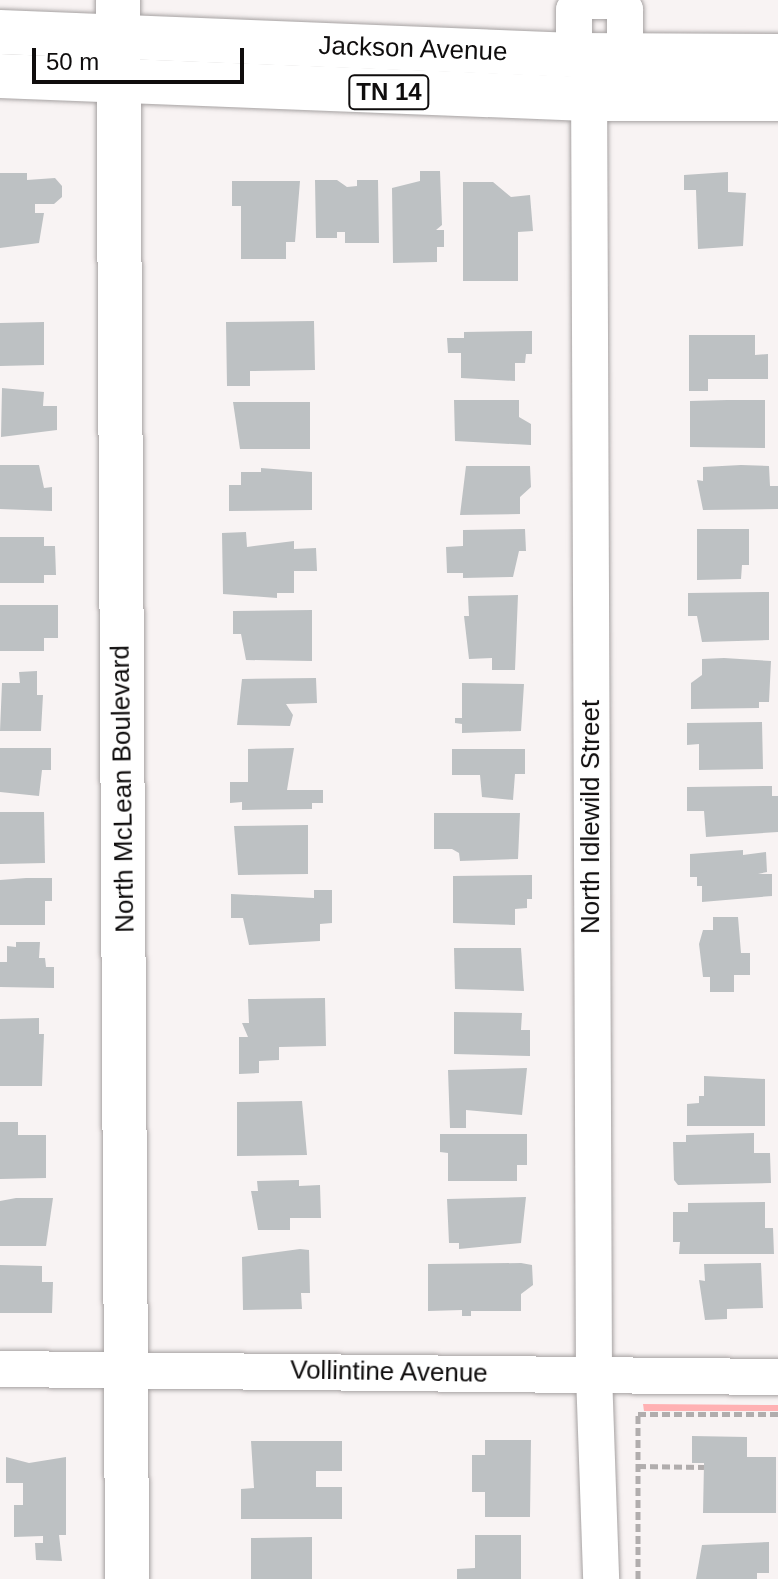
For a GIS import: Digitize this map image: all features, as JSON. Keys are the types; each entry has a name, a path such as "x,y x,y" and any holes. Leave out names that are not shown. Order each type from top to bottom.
{"main road":[{"name":"Jackson Avenue","path":"0,32 117,17 596,55 778,56"},
{"name":"North McLean Boulevard","path":"117,17 127,1579"},
{"name":"Jackson Avenue","path":"0,76 117,78 588,99 778,99"}],"street":[{"path":"580,1 619,1 625,10 596,55 574,10 580,1"},
{"name":"North Idlewild Street","path":"596,55 588,99 594,1374 601,1579"},
{"name":"Vollintine Avenue","path":"0,1369 778,1377"}],"path":[{"path":"638,1579 638,1414 778,1414"},
{"path":"638,1466 704,1467"}],"shaded area":[{"path":"643,1404 778,1405 778,1411 644,1411"}],"building":[{"path":"420,171 440,171 442,225 436,230 444,230 444,247 437,247 437,262 393,263 392,188 420,181"},
{"path":"728,172 728,192 746,193 743,246 698,249 696,190 684,190 684,175"},
{"path":"0,173 27,173 27,180 55,178 62,186 62,197 54,204 35,204 35,213 44,213 39,243 0,248"},
{"path":"315,180 337,180 347,187 357,186 357,180 378,180 379,243 345,243 345,232 337,232 337,238 316,238"},
{"path":"232,181 300,181 295,242 286,242 286,259 241,259 241,206 232,206"},
{"path":"463,182 493,182 511,197 530,195 533,231 518,232 518,281 463,281"},
{"path":"314,321 315,370 250,371 250,386 227,386 226,322"},
{"path":"44,322 44,365 0,366 0,323"},
{"path":"532,331 532,354 526,354 525,363 515,363 515,381 461,378 461,353 448,353 447,338 464,338 464,332"},
{"path":"689,335 755,335 755,355 768,354 768,379 708,379 708,391 689,391"},
{"path":"2,388 44,392 43,406 57,406 57,430 1,437"},
{"path":"454,400 519,400 519,417 531,424 531,445 455,441"},
{"path":"765,400 765,448 690,447 690,401"},
{"path":"233,402 310,402 310,449 240,449"},
{"path":"0,465 39,465 44,488 52,487 52,511 0,509"},
{"path":"466,466 530,466 531,487 520,497 520,514 460,515"},
{"path":"769,466 770,486 778,486 778,509 703,510 697,480 703,481 703,467"},
{"path":"261,468 312,472 312,510 229,511 229,485 241,485 241,472 261,472"},
{"path":"525,529 526,551 519,551 513,577 463,578 463,573 447,573 446,547 463,546 463,530"},
{"path":"697,529 749,529 749,565 742,565 741,579 697,580"},
{"path":"246,532 247,547 294,541 294,549 316,548 317,571 294,571 294,593 277,593 277,598 223,594 222,533"},
{"path":"0,537 44,537 44,546 55,546 56,575 44,575 44,583 0,583"},
{"path":"769,592 769,640 702,642 697,616 688,616 688,593"},
{"path":"518,595 515,670 492,670 492,658 469,659 464,616 469,616 468,596"},
{"path":"0,605 58,605 58,638 44,638 44,651 0,651"},
{"path":"312,610 312,661 246,660 241,634 233,634 233,611"},
{"path":"702,659 771,661 769,702 759,702 759,708 691,709 691,683 702,675"},
{"path":"37,671 37,695 43,695 41,731 0,731 2,683 20,683 19,672"},
{"path":"316,678 317,703 286,704 293,715 290,726 237,725 242,679"},
{"path":"462,683 524,684 521,731 462,733 462,724 455,723 455,718 462,718"},
{"path":"762,722 763,769 699,770 699,744 687,745 687,723"},
{"path":"0,748 51,748 51,770 42,770 39,796 0,792"},
{"path":"294,748 287,790 323,790 323,803 312,803 312,809 242,810 242,802 230,803 230,782 248,782 248,749"},
{"path":"452,749 525,749 525,774 515,774 513,800 482,797 480,775 452,775"},
{"path":"772,786 772,796 778,796 778,832 706,837 704,811 687,811 687,787"},
{"path":"0,812 44,812 45,863 0,864"},
{"path":"434,813 520,813 518,859 460,861 459,853 452,849 434,849"},
{"path":"308,825 308,874 238,875 234,826"},
{"path":"743,850 743,855 766,852 767,872 758,874 772,874 772,896 702,902 702,886 697,886 697,877 690,877 690,854"},
{"path":"532,875 532,899 527,899 527,908 515,909 515,925 453,923 453,876"},
{"path":"52,878 52,901 45,901 45,925 0,925 0,880"},
{"path":"314,890 332,890 332,923 320,924 320,941 249,945 243,918 231,918 231,894 314,898"},
{"path":"713,917 738,917 741,953 750,953 750,975 734,975 734,992 710,992 710,977 703,977 699,944 703,930 713,930"},
{"path":"16,942 40,942 39,958 45,958 46,967 54,967 54,988 0,987 0,962 7,962 7,946 16,947"},
{"path":"454,948 521,948 524,991 455,989"},
{"path":"325,998 326,1046 279,1047 279,1060 259,1061 259,1073 239,1074 239,1037 248,1037 242,1023 249,1023 248,999"},
{"path":"454,1012 522,1013 521,1030 530,1030 530,1056 454,1054"},
{"path":"39,1018 39,1034 44,1034 42,1086 0,1086 0,1019"},
{"path":"527,1068 522,1115 466,1110 466,1128 450,1128 448,1070"},
{"path":"704,1076 765,1079 765,1126 687,1126 687,1104 699,1103 699,1096 704,1096"},
{"path":"302,1101 307,1155 237,1156 237,1102"},
{"path":"0,1122 18,1122 18,1135 46,1135 46,1178 0,1179"},
{"path":"754,1133 754,1153 770,1153 771,1183 678,1185 674,1180 673,1142 686,1142 686,1135"},
{"path":"440,1134 527,1134 527,1165 517,1165 517,1181 448,1181 448,1153 440,1152"},
{"path":"299,1180 299,1186 320,1185 321,1218 290,1218 290,1230 258,1230 251,1191 258,1191 257,1181"},
{"path":"526,1197 521,1243 459,1249 459,1243 449,1243 447,1199"},
{"path":"53,1198 46,1246 0,1246 0,1201"},
{"path":"765,1202 765,1228 773,1228 774,1254 679,1254 680,1242 673,1242 673,1212 688,1212 688,1203"},
{"path":"309,1250 310,1293 301,1293 302,1309 243,1310 242,1257"},
{"path":"761,1263 763,1308 727,1309 727,1319 705,1320 699,1280 705,1281 704,1264"},
{"path":"428,1264 532,1265 533,1285 521,1294 521,1311 471,1311 471,1316 462,1316 462,1310 428,1311"},
{"path":"0,1265 42,1266 42,1282 53,1282 52,1313 0,1313"},
{"path":"692,1436 747,1437 747,1457 776,1457 776,1513 703,1513 704,1463 692,1463"},
{"path":"485,1440 531,1440 530,1517 485,1517 485,1492 472,1492 472,1455 485,1455"},
{"path":"251,1441 342,1441 342,1471 316,1471 316,1487 342,1487 342,1519 241,1519 241,1489 254,1488"},
{"path":"6,1457 29,1463 66,1457 66,1535 59,1535 62,1561 36,1560 35,1543 43,1543 43,1536 14,1537 14,1505 23,1505 23,1483 6,1483"},
{"path":"475,1535 521,1535 521,1579 457,1579 457,1569 475,1568"},
{"path":"312,1537 312,1579 251,1579 251,1538"},
{"path":"769,1542 769,1573 757,1573 757,1579 696,1579 702,1545"}]}
